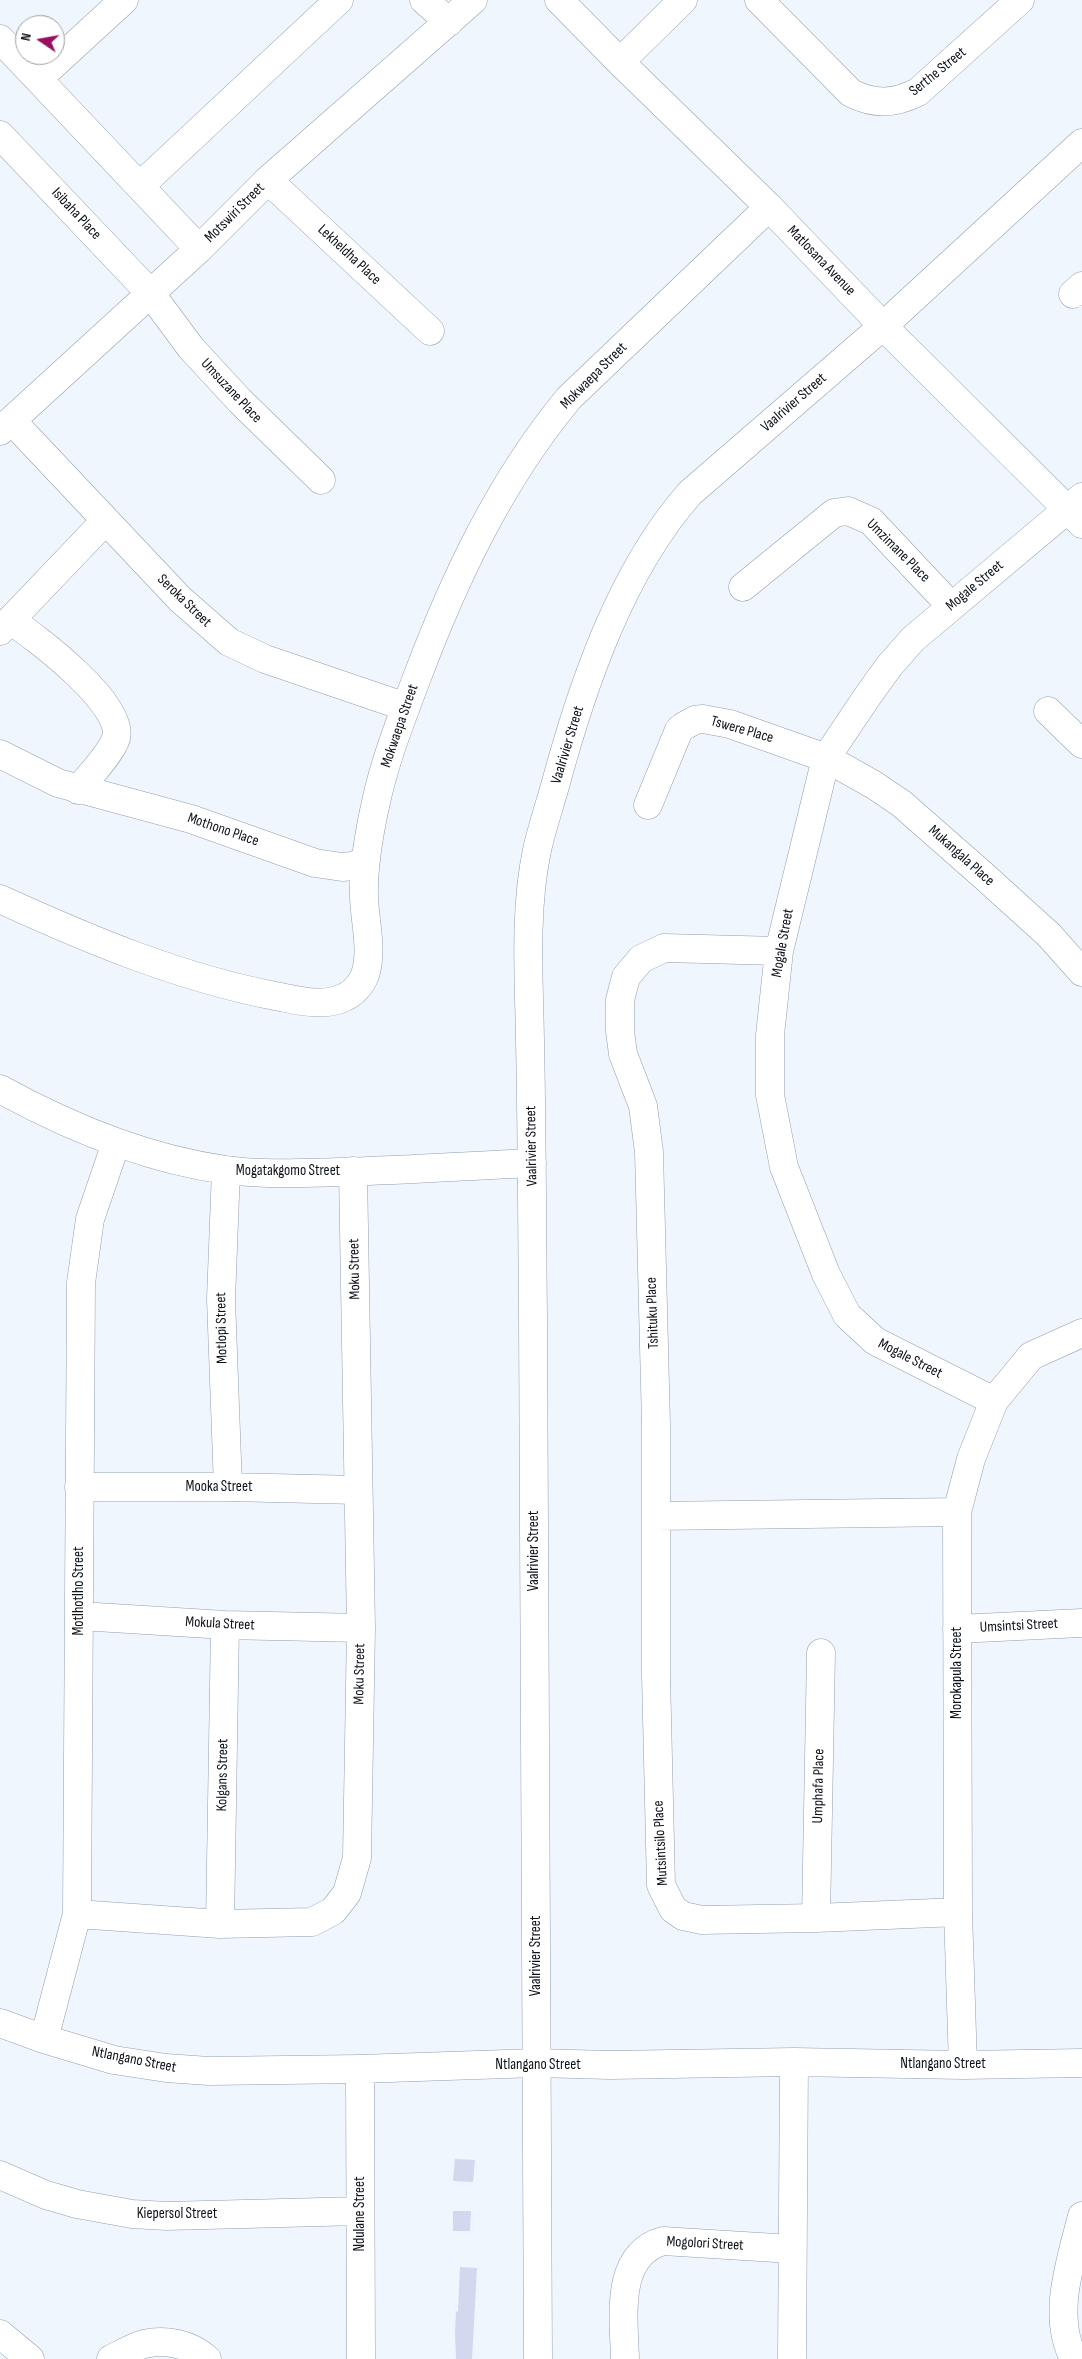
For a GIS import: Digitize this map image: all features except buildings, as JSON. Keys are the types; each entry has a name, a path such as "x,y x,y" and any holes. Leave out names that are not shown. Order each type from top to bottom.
{"street":[{"path":"39,78 124,0"},
{"path":"141,185 339,0"},
{"path":"424,0 449,22"},
{"name":"Motswiri Street","path":"6,426 199,249 268,180 473,0"},
{"name":"Matlosana Avenue","path":"559,0 769,207 883,326 1077,510"},
{"path":"620,62 684,0"},
{"name":"Serthe Street","path":"759,0 851,93 862,99 887,103 905,99 918,92 1020,0"},
{"path":"0,38 141,185 199,249"},
{"name":"Isibaha Place","path":"0,134 151,294"},
{"name":"Vaalrivier Street","path":"538,2359 532,1163 529,949 532,881 538,848 567,742 591,670 636,571 654,539 670,516 690,493 883,326 1082,143"},
{"name":"Lekheldha Place","path":"268,180 430,331"},
{"name":"Mokwaepa Street","path":"0,899 121,952 188,976 248,991 309,1002 332,1001 346,997 356,989 365,976 368,958 364,896 366,860 370,828 379,786 434,632 461,571 514,473 542,430 569,398 769,207"},
{"name":"Umsuzane Place","path":"151,294 191,348 276,438 321,480"},
{"name":"Seroka Street","path":"6,426 105,520 180,599 229,642 265,660 406,707"},
{"name":"Mogale Street","path":"994,1402 875,1341 847,1315 826,1274 784,1167 770,1095 770,1035 779,951 826,758 890,665 913,639 951,606 1077,510"},
{"name":"Umzimane Place","path":"743,587 834,513 848,511 871,521 951,606"},
{"path":"78,790 116,741 116,722 92,690 67,663 40,640 5,625 105,520"},
{"path":"1048,711 1082,744"},
{"name":"Tswere Place","path":"648,805 679,730 695,720 703,719 730,724 826,758"},
{"name":"Mothono Place","path":"0,754 35,773 78,790 191,819 315,863 342,867 353,866 366,860"},
{"name":"Mukangala Place","path":"826,758 902,804 1049,935 1082,972"},
{"name":"Tshituku Place","path":"656,1516 650,1152 643,1106 623,1054 620,1031 622,988 626,977 641,958 664,948 779,951"},
{"name":"Mogatakgomo Street","path":"0,1090 46,1114 116,1143 170,1158 226,1170 258,1173 353,1171 532,1163"},
{"name":"Motlhotlho Street","path":"44,2039 77,1914 81,1282 90,1219 116,1143"},
{"name":"Motlopi Street","path":"226,1170 221,1299 228,1487"},
{"name":"Moku Street","path":"77,1914 220,1924 312,1922 333,1911 347,1893 357,1858 361,1628 353,1171"},
{"name":"Morokapula Street","path":"963,2065 958,1912 957,1512 971,1459 994,1402 1031,1356 1082,1333"},
{"name":"Mooka Street","path":"79,1487 228,1487 358,1490"},
{"path":"656,1516 957,1512"},
{"name":"Mutsintsilo Place","path":"656,1516 660,1866 661,1885 673,1909 683,1916 702,1920 816,1918 958,1912"},
{"name":"Mokula Street","path":"80,1616 225,1625 361,1628"},
{"name":"Umsintsi Street","path":"957,1629 1082,1624"},
{"name":"Kolgans Street","path":"220,1924 225,1625"},
{"name":"Umphafa Place","path":"816,1918 821,1653"},
{"name":"Ntlangano Street","path":"0,2023 44,2039 114,2060 166,2068 209,2071 360,2069 536,2063 610,2065 794,2062 963,2065 1082,2063"},
{"path":"792,2359 794,2062"},
{"name":"Ndulane Street","path":"360,2069 361,2359"},
{"name":"Kiepersol Street","path":"0,2175 46,2195 77,2204 132,2214 167,2216 360,2211"},
{"path":"1074,2359 1066,2342 1063,2308 1081,2227"},
{"name":"Mogolori Street","path":"625,2359 627,2281 631,2266 639,2254 652,2244 663,2241 792,2249"},
{"path":"0,2334 30,2359"},
{"path":"111,2359 144,2344 170,2342 188,2346 207,2359"}]}
